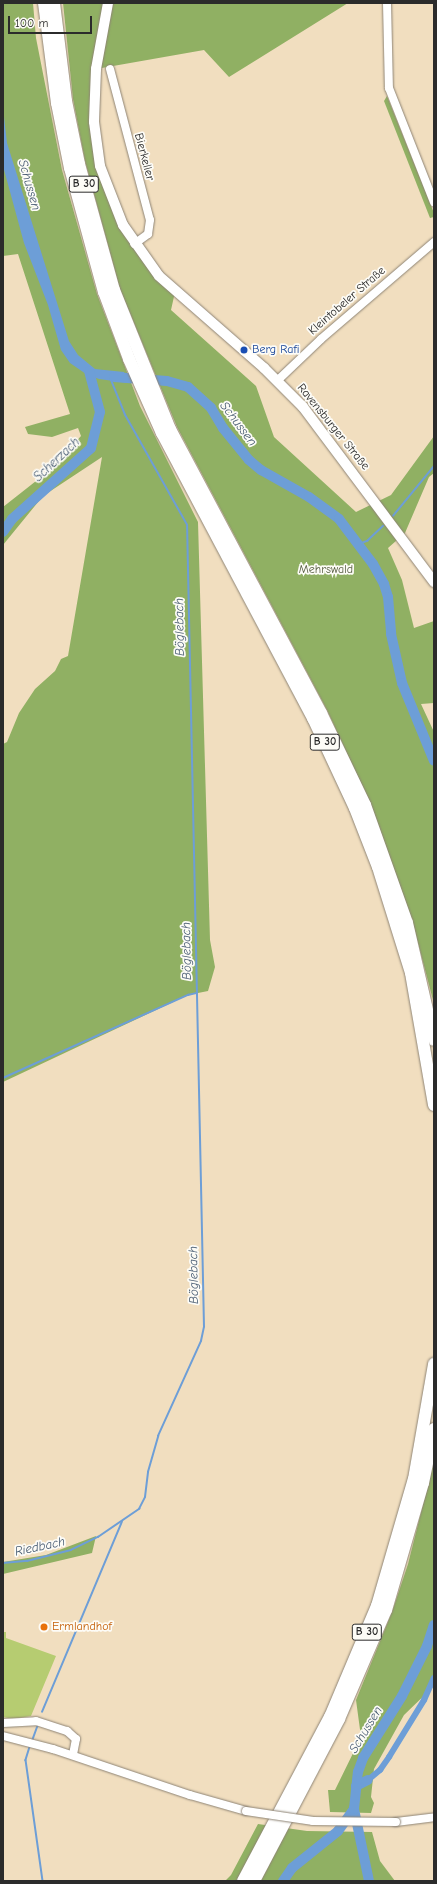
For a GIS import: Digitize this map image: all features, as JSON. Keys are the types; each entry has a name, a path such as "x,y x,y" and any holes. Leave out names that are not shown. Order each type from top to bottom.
{"highway":[{"name":"B 30","path":"44,3 57,103 70,168 100,278 153,403 200,508 313,718 355,808 378,867 411,973 434,1105"},
{"name":"B 30","path":"54,3 66,101 79,164 134,359"},
{"name":"B 30","path":"153,403 321,713 365,805 407,923 434,1040"},
{"name":"B 30","path":"243,1881 330,1717 377,1606 414,1479 434,1364"},
{"name":"B 30","path":"254,1881 339,1719 381,1623 402,1562 421,1490 434,1428"}],"main road":[{"name":"Ravensburger Straße","path":"108,3 96,69 94,122 106,187 134,244 175,292 278,380 327,437 434,582"}],"street":[{"path":"387,3 389,88 434,202"},
{"name":"Bierkeller","path":"110,69 150,220 148,234 134,244"},
{"name":"Kleintobeler Straße","path":"278,380 321,339 434,242"},
{"path":"3,1723 36,1721 67,1731 76,1739 73,1755"},
{"path":"3,1736 73,1755 190,1795 246,1811 313,1821 396,1822 434,1817"}],"green space":[{"path":"3,3 33,3 36,38 62,170 97,294 140,406 198,522 210,940 215,967 208,991 188,995 3,1082 3,744 7,742 19,713 35,689 55,671 61,659 68,656 102,457 43,496 3,545 3,507 50,470 81,436 78,428 52,437 28,434 25,427 70,414 18,254 3,256"},
{"name":"Mehrswald","path":"63,3 348,3 229,77 204,50 96,69 94,122 115,209 175,292 171,310 256,386 274,437 356,512 391,495 434,436 434,473 429,477 405,533 388,548 402,580 414,628 434,621 434,703 421,704 434,732 434,1004 412,920 370,803 327,710 177,427 120,289 85,161 73,99"},
{"path":"387,96 434,213 434,217 430,218 384,101"},
{"path":"434,1461 434,1686 404,1715 374,1769 371,1797 374,1803 371,1813 330,1812 328,1790 335,1790 361,1737 356,1700 392,1612 408,1564"},
{"path":"96,1536 92,1553 3,1574 3,1562 46,1555"},
{"path":"3,1632 6,1632 6,1638 56,1656 31,1716 13,1719 3,1717"},
{"path":"258,1824 307,1831 372,1832 380,1861 395,1881 225,1881 231,1875"}],"water":[{"path":"3,108 7,143 69,341 78,355 95,369 124,372 128,383 99,379 86,374 70,363 61,350 48,305 24,243 3,166"}],"waterway":[{"name":"Scherzach","path":"3,532 12,519 91,448 100,412 89,371"},
{"name":"Schussen","path":"114,377 167,381 188,387 211,408 223,428 249,460 261,470 309,497 339,519 373,564 384,584 388,597 391,634 402,683 434,761"},
{"name":"Böglebach","path":"3,1563 27,1561 71,1550 98,1537 139,1509 145,1497 148,1472 158,1436 201,1341 204,1327 187,525 125,415 111,380"},
{"path":"393,516 434,466"},
{"path":"359,544 367,541 383,526"},
{"path":"3,1078 188,995 197,993"},
{"path":"42,1712 122,1522"},
{"name":"Schussen","path":"369,1881 354,1809 358,1772 363,1758 402,1696 427,1646 434,1625"},
{"path":"368,1780 380,1770 389,1757 424,1700 434,1678"},
{"path":"32,1741 37,1727"},
{"path":"30,1747 26,1760 43,1881"},
{"path":"356,1786 368,1780"},
{"path":"283,1881 292,1868 338,1831 354,1809"}],"place":[{"name":"Berg Rafi","path":"244,350"},
{"name":"Ermlandhof","path":"44,1627"}],"water label":[{"name":"Riedbach","path":"40,1547"}]}
